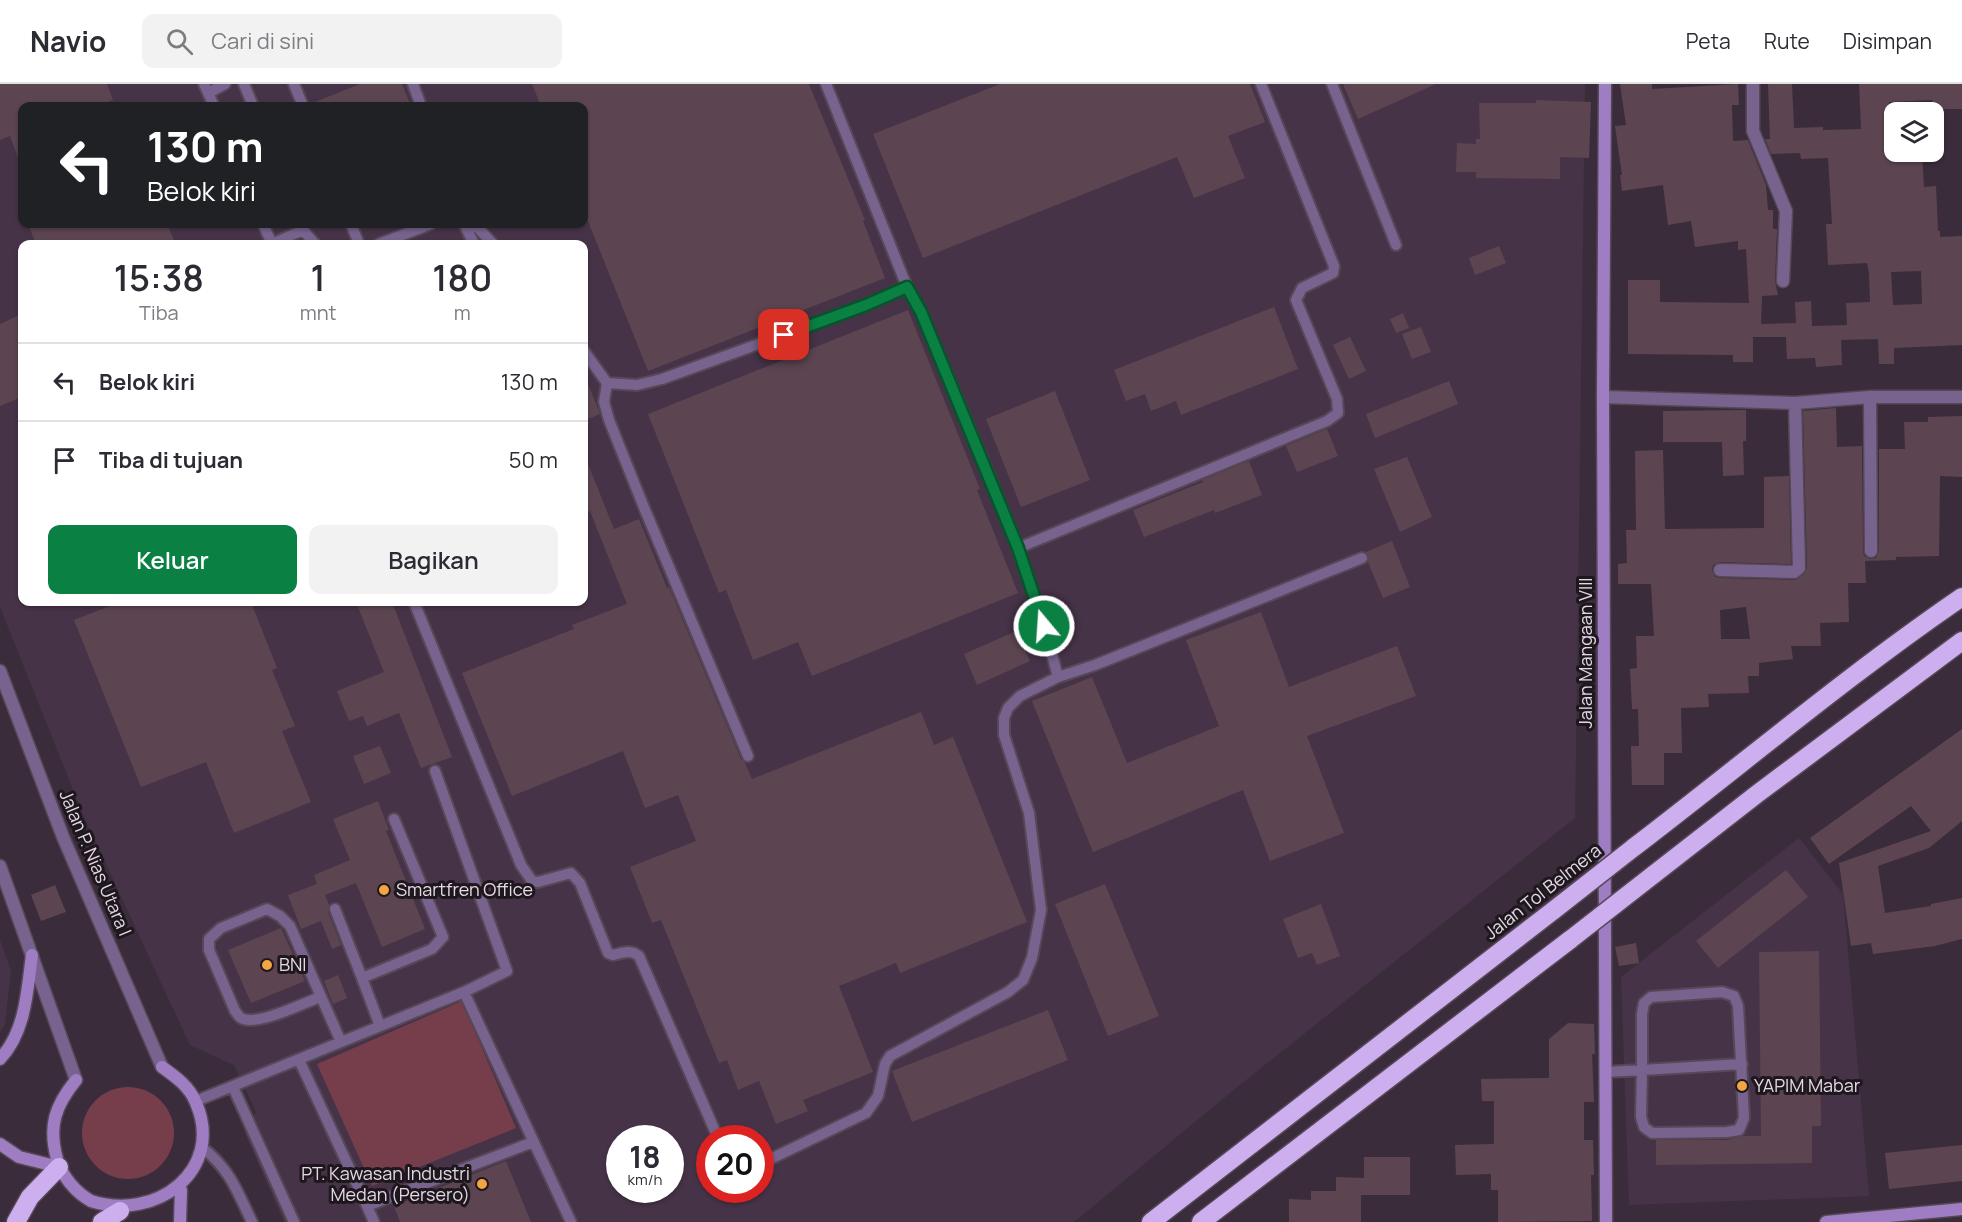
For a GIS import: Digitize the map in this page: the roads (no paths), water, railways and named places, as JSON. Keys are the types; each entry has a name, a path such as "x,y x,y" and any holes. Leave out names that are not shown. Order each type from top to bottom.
{"highway":[{"name":"Jalan Tol Belmera","path":"1151,1222 1887,650 1962,597"},
{"path":"1201,1222 1766,787 1962,641"},
{"path":"16,1222 30,1197 59,1167"},
{"path":"102,1222 122,1216"}],"street":[{"name":"Jalan Mangaan VIII","path":"1605,84 1603,397 1606,1222"},
{"path":"1752,84 1753,131 1786,211 1783,281"},
{"path":"1603,397 1795,403 1870,397 1962,397"},
{"path":"1870,397 1871,551"},
{"path":"1720,570 1794,572 1799,568 1795,403"},
{"name":"Jalan P. Nias Utara I","path":"0,671 63,837 162,1067 182,1082 196,1101"},
{"path":"0,866 76,1080 62,1098 54,1120 53,1144 59,1167 70,1183 84,1197 122,1216 163,1203 181,1190 195,1170 203,1148 203,1124 196,1101"},
{"path":"0,1059 7,1052 23,1019 32,955"},
{"path":"0,1144 19,1157 59,1167"},
{"path":"180,1222 181,1190"},
{"path":"1826,1222 1899,1219 1962,1209"}],"lane":[{"path":"212,102 206,88 225,84"},
{"path":"243,84 251,102"},
{"path":"294,84 301,102"},
{"path":"413,84 420,102"},
{"path":"826,84 907,287 921,312 1018,548 1058,676"},
{"path":"1018,548 1327,421 1338,413 1337,399 1296,300 1302,288 1333,273 1334,266 1261,84"},
{"path":"1332,84 1396,244"},
{"path":"279,240 300,228"},
{"path":"303,228 312,240"},
{"path":"389,240 421,228"},
{"path":"477,228 489,240"},
{"path":"607,382 637,385 662,380 866,305 907,287"},
{"path":"588,356 607,382 604,402 609,420 748,756"},
{"path":"774,1157 866,1113 878,1096 885,1064 890,1056 1008,992 1023,980 1032,958 1041,910 1029,813 1004,735 1004,718 1008,708 1020,696 1058,676 1095,665 1362,558"},
{"path":"416,606 521,865 532,880 538,882 571,873 580,883 608,953 613,956 628,951 639,956 712,1125"},
{"path":"196,1101 464,992 507,971 435,771"},
{"path":"362,978 432,949 442,937 394,819"},
{"path":"320,997 253,1021 242,1018 235,1011 209,950 209,939 221,928 267,909 280,916 290,926 341,1042"},
{"path":"335,909 380,1026"},
{"path":"464,992 571,1222"},
{"path":"1722,992 1734,996 1738,1006 1742,1064 1744,1118 1739,1130 1652,1133 1644,1127 1641,1117 1642,1014 1644,1003 1651,997 1722,992"},
{"path":"298,1060 374,1222"},
{"path":"1605,1071 1742,1064"},
{"path":"233,1087 294,1222"},
{"path":"367,1206 534,1142"},
{"path":"203,1148 220,1162 252,1222"}],"place":[{"name":"Smartfren Office","path":"384,890"},
{"name":"BNI","path":"267,965"},
{"name":"YAPIM Mabar","path":"1742,1086"},
{"name":"PT. Kawasan Industri Medan (Persero)","path":"482,1184"}]}
